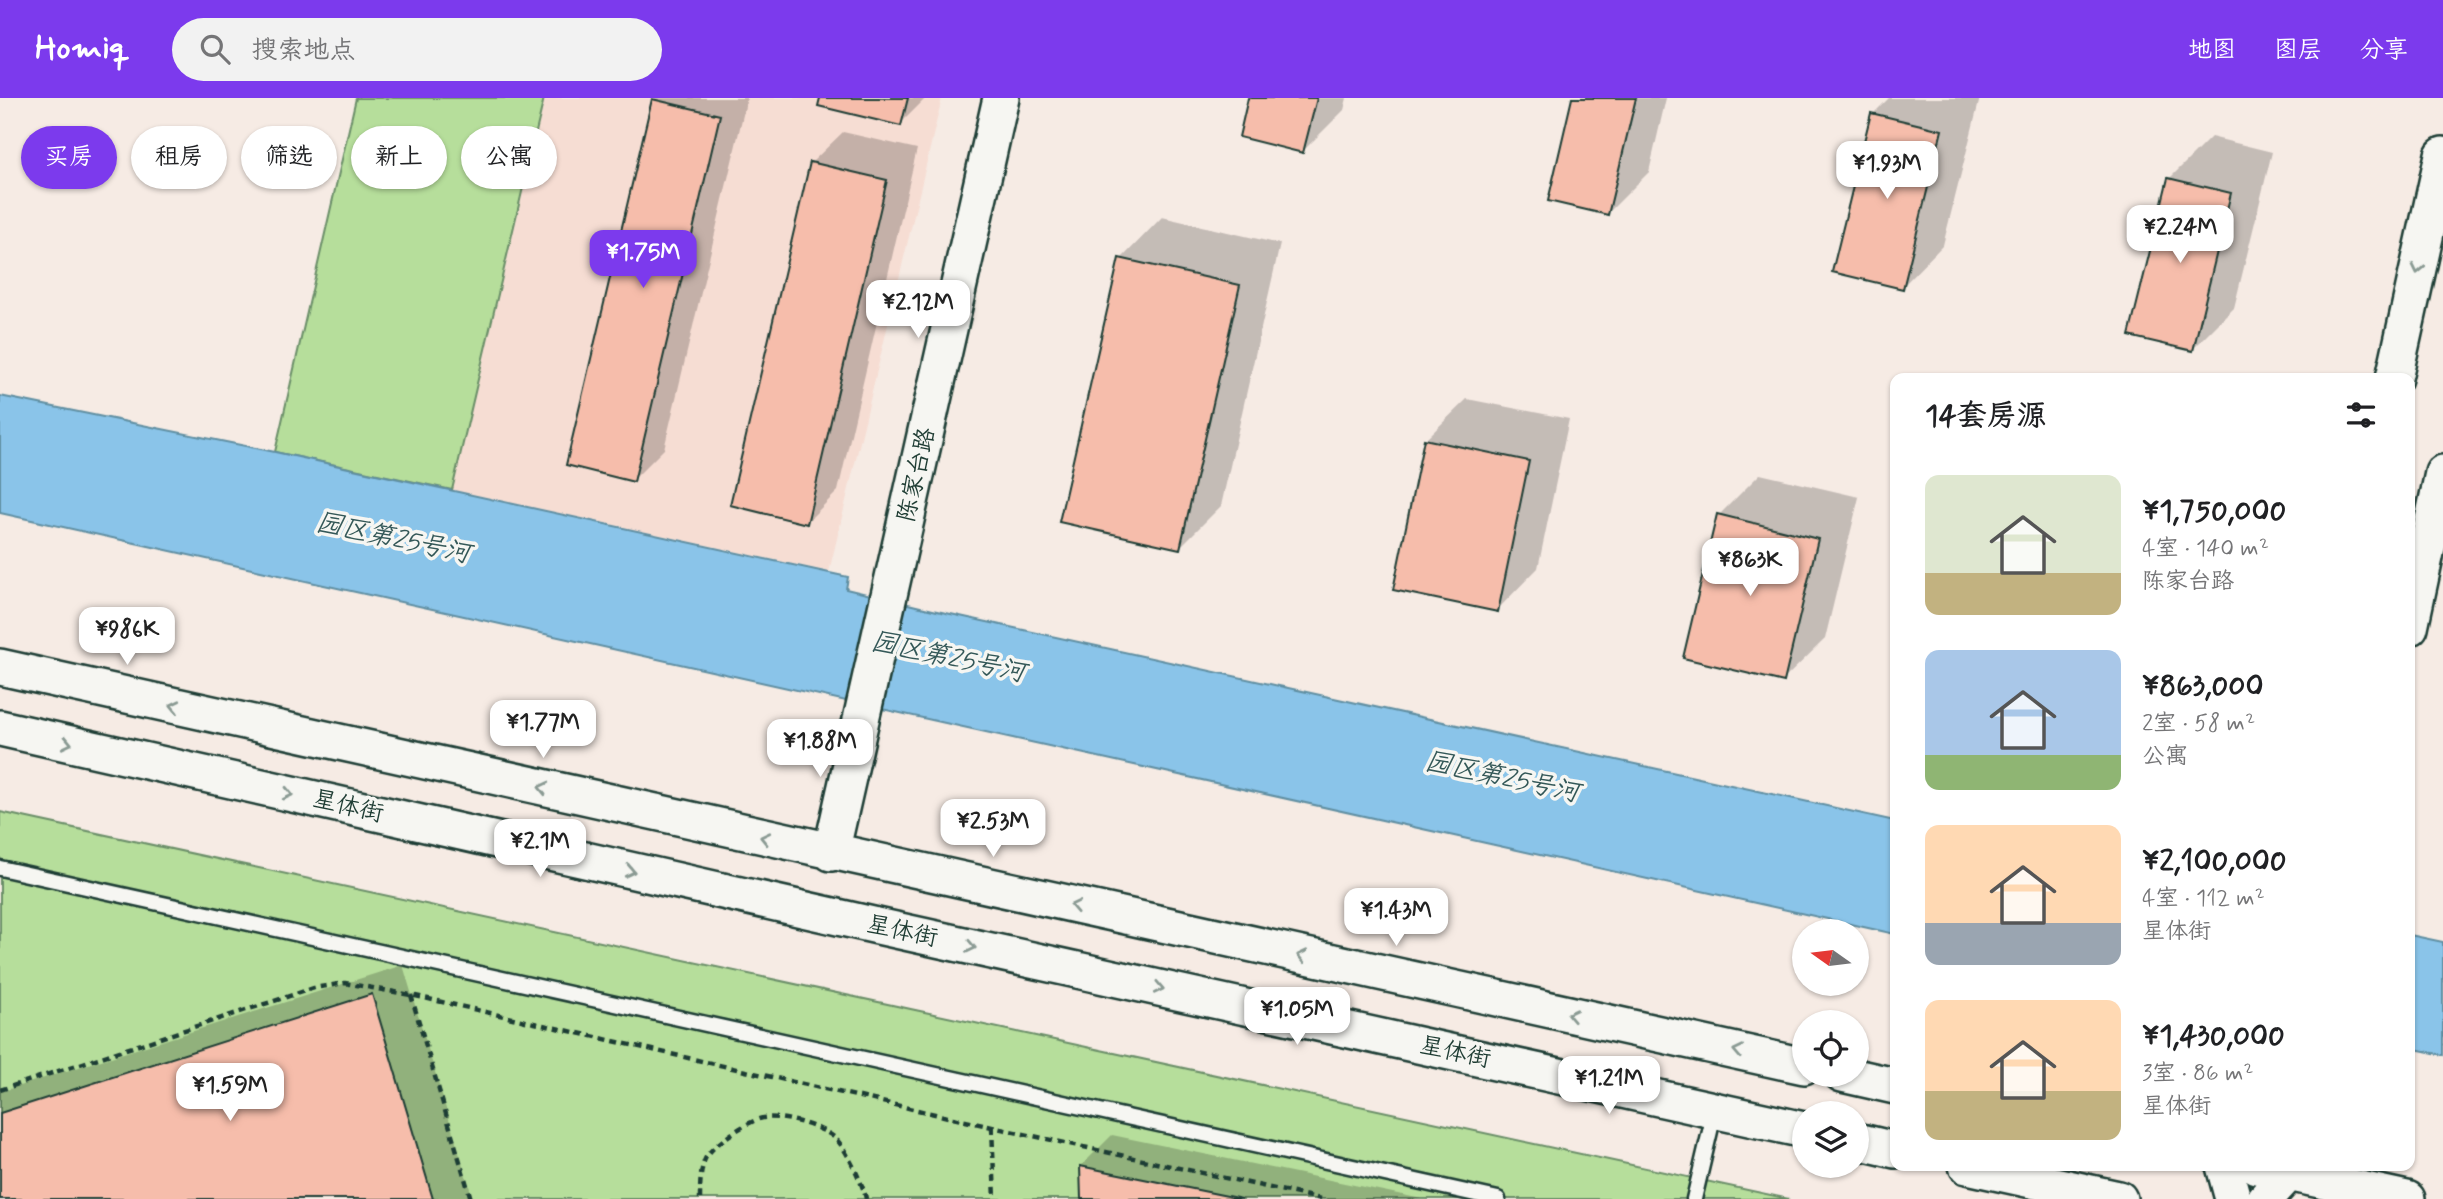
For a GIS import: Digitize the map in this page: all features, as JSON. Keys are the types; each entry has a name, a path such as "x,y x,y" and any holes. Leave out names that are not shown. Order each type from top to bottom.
{"street":[{"name":"陈家台路","path":"831,853 1001,98"},
{"path":"2395,373 2443,155"},
{"path":"2415,604 2443,473"},
{"path":"0,667 831,853 1792,1063"},
{"name":"星体街","path":"0,729 1792,1127"},
{"path":"1869,1080 1890,1085"},
{"path":"1869,1144 1890,1149"},
{"path":"1990,1171 2119,1199"},
{"path":"2225,1171 2233,1199"},
{"path":"2265,1199 2278,1171"},
{"path":"2291,1171 2407,1199"}],"lane":[{"path":"0,868 1498,1199"},
{"path":"1694,1199 1715,1110"}],"path":[{"path":"0,1090 314,988 345,983 411,995 1321,1199"},
{"path":"411,995 471,1199"},
{"path":"700,1199 699,1186 706,1157 725,1137 762,1118 802,1122 835,1138 864,1186 866,1199"},
{"path":"992,1127 995,1199"}],"shaded area":[{"path":"544,98 942,98 829,572 452,490 523,189 557,189 557,126 537,126"}],"green space":[{"path":"356,98 544,98 537,126 461,126 461,189 523,189 452,490 275,452"},
{"path":"0,812 1789,1199 0,1199"}],"water":[{"name":"园区第25号河","path":"0,396 275,452 848,577 846,589 937,611 1890,820 1890,933 1869,928 1869,919 1827,919 0,513"},
{"path":"2415,936 2443,942 2443,1055 2415,1049"}],"building":[{"path":"820,98 908,98 901,126 818,106"},
{"path":"1248,98 1317,98 1303,153 1239,137"},
{"path":"1572,98 1636,98 1608,215 1548,201"},
{"path":"652,99 720,115 634,482 566,465"},
{"path":"1871,113 1942,130 1903,289 1832,272"},
{"path":"810,162 887,180 807,524 730,505"},
{"path":"2168,178 2231,193 2193,351 2129,336"},
{"path":"1119,258 1240,285 1180,549 1059,522"},
{"path":"1424,439 1529,461 1498,612 1393,590"},
{"path":"1717,514 1818,539 1784,682 1683,658"},
{"path":"372,994 433,1199 0,1199 0,1113"},
{"path":"1080,1166 1242,1199 1081,1199"}]}
